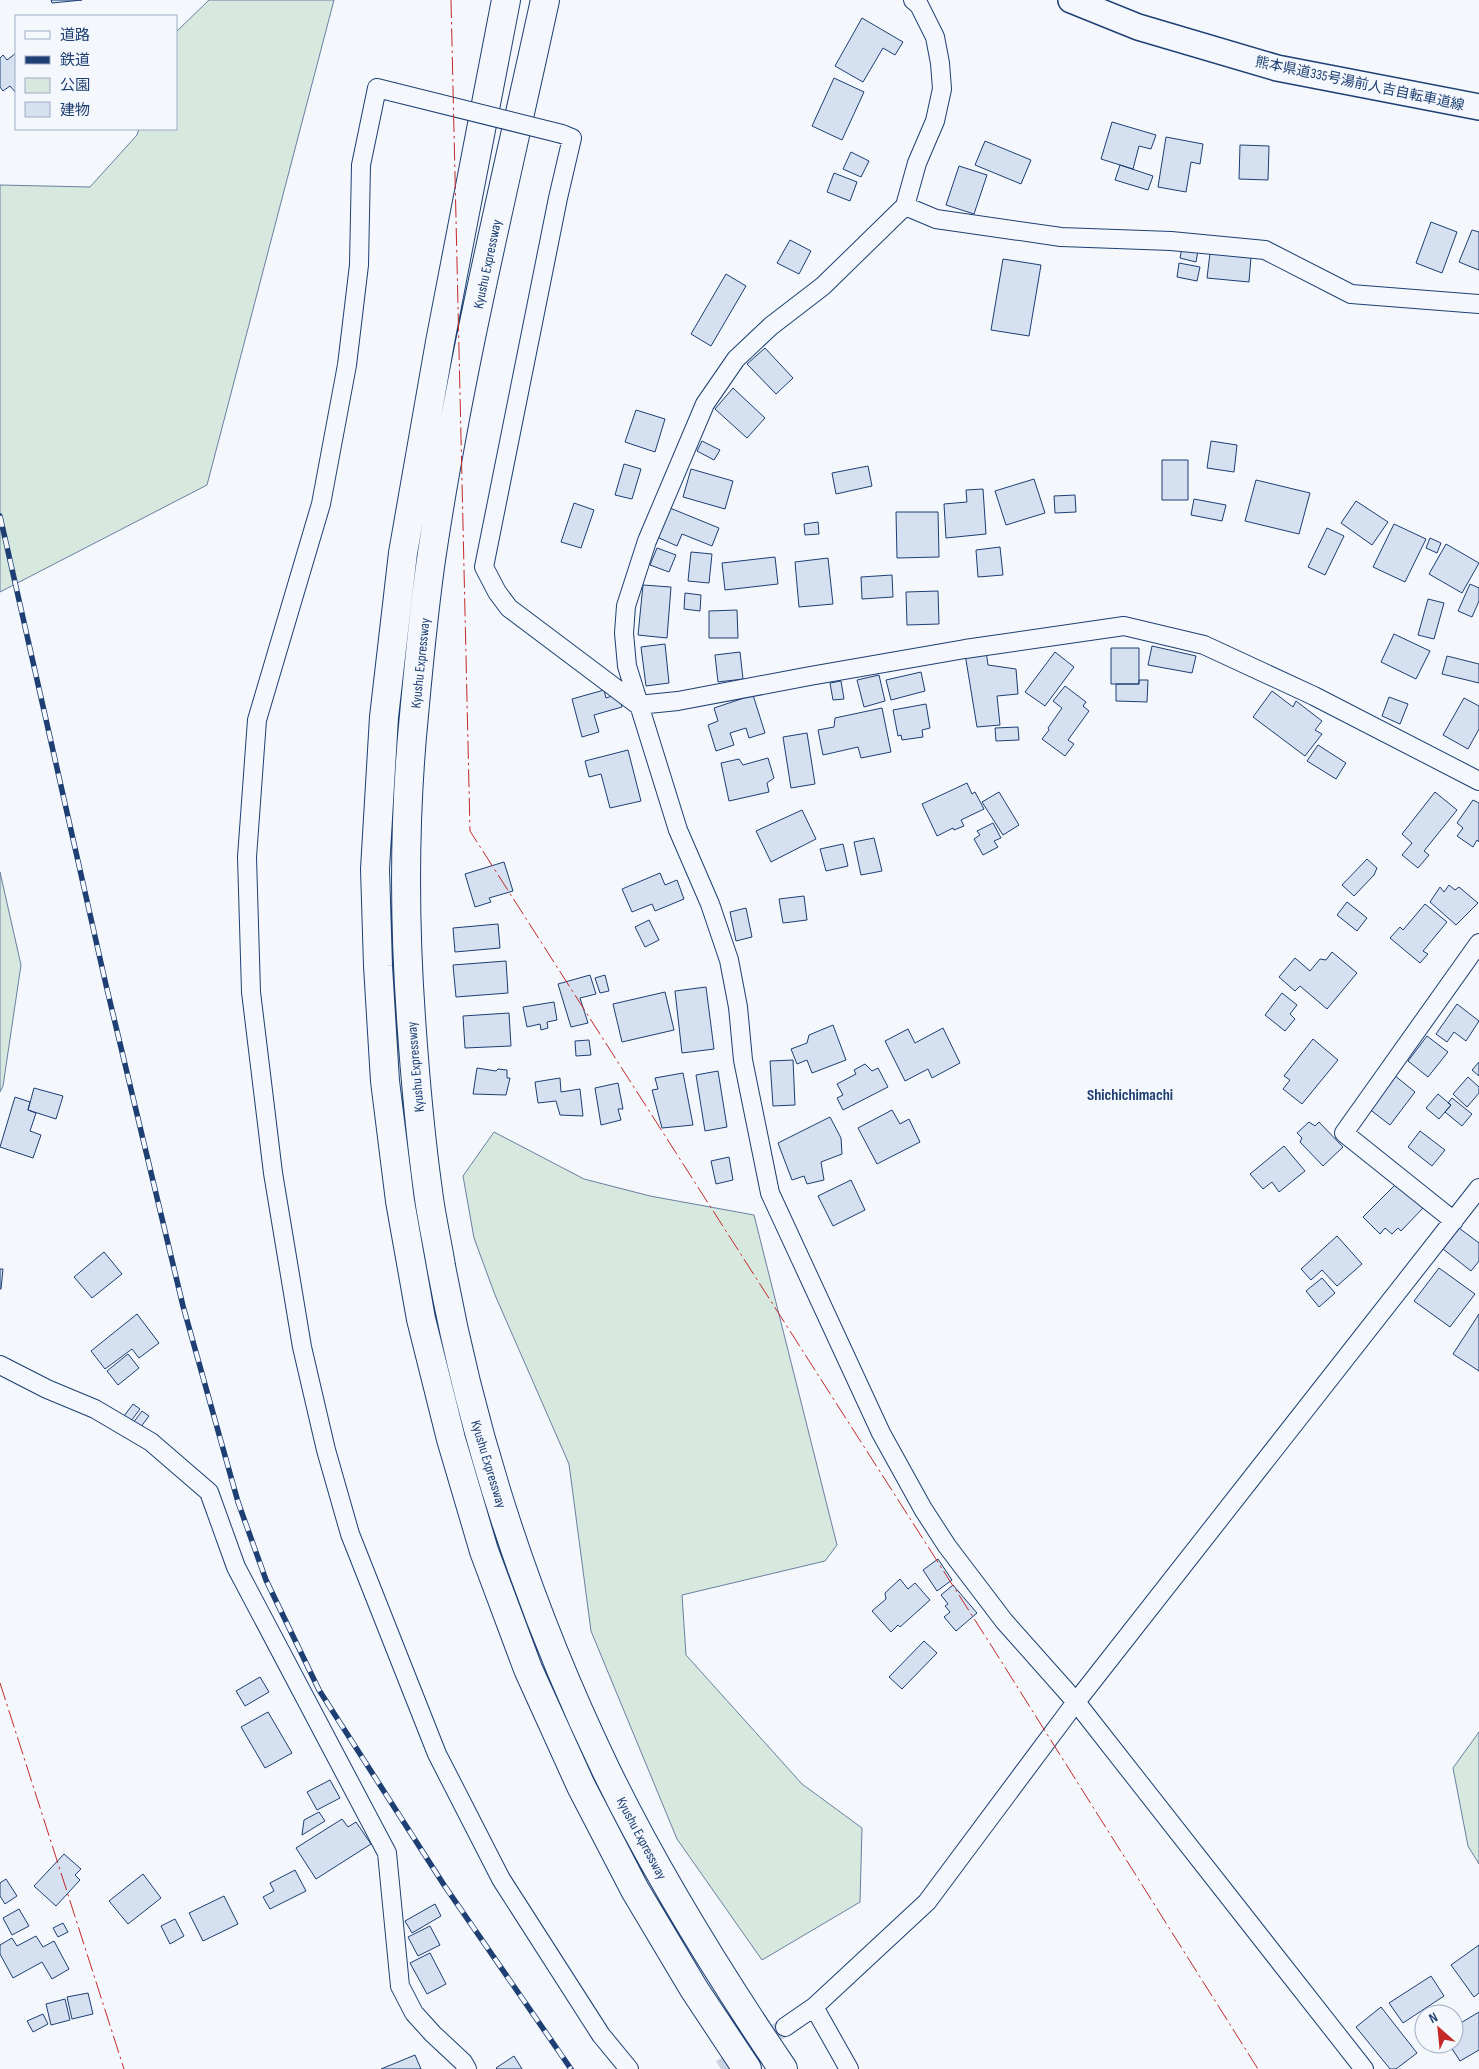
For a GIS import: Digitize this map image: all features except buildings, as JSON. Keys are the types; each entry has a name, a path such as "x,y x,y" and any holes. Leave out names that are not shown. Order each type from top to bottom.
{"highway":[{"name":"Kyushu Expressway","path":"506,0 442,332 403,553 384,717 376,869 378,966 385,1081 400,1202 421,1319 451,1439 488,1560 528,1669 581,1786 635,1890 694,1989 747,2069"},
{"name":"Kyushu Expressway","path":"546,0 469,348 432,554 413,721 406,866 407,964 415,1074 428,1195 450,1311 478,1434 512,1539 556,1654 606,1770 661,1874 718,1973 783,2069"}],"main road":[{"name":"熊本県道335号湯前人吉自転車道線","path":"1071,0 1138,27 1278,68 1479,107"}],"street":[{"path":"913,0 919,5 935,38 940,63 942,89 935,121 917,163 905,206 823,286 771,326 736,359 705,404 647,541 626,606 624,633 627,666 678,830 710,904 729,960 738,1007 743,1060 770,1193 881,1433 923,1509 947,1546 1004,1621 1076,1702 1364,2069"},
{"path":"629,2069 601,2035 501,1879 437,1754 350,1534 326,1450 302,1347 273,1173 250,992 246,857 257,720 320,504 341,393 359,265 361,165 377,88 572,138 558,198 484,568 497,592 509,608 638,705 678,701 965,649 1124,626 1204,644 1314,696 1479,781"},
{"path":"905,206 936,219 1061,237 1170,241 1265,250 1351,294 1479,304"},
{"path":"1454,1221 1344,1133 1479,943"},
{"path":"785,2027 814,2007 926,1902 1076,1702 1479,1188"},
{"path":"0,1365 47,1389 95,1409 151,1442 209,1492 236,1567 387,1852 400,1986 414,2014 463,2062 467,2069"},
{"path":"814,2007 849,2069"}],"green space":[{"path":"209,0 334,0 207,485 0,592 0,185 90,187 137,135 139,130 178,130 178,30"},
{"path":"0,872 21,965 3,1086 0,1092"},
{"path":"494,1132 584,1179 650,1196 754,1215 837,1545 825,1561 682,1595 686,1655 802,1784 862,1828 860,1902 762,1960 677,1839 591,1631 569,1464 495,1295 474,1238 463,1176"},
{"path":"1479,1732 1479,1864 1468,1846 1453,1768"}],"tunnel":[{"path":"721,2069 785,2027"}],"railway":[{"path":"0,516 106,985 183,1306 238,1502 266,1580 319,1690 444,1885 571,2069"}],"power":[{"path":"451,0 470,831 989,1642 1258,2069"},
{"path":"0,1683 124,2069"}],"district":[{"name":"Shichichimachi","path":"1130,1094"}]}
